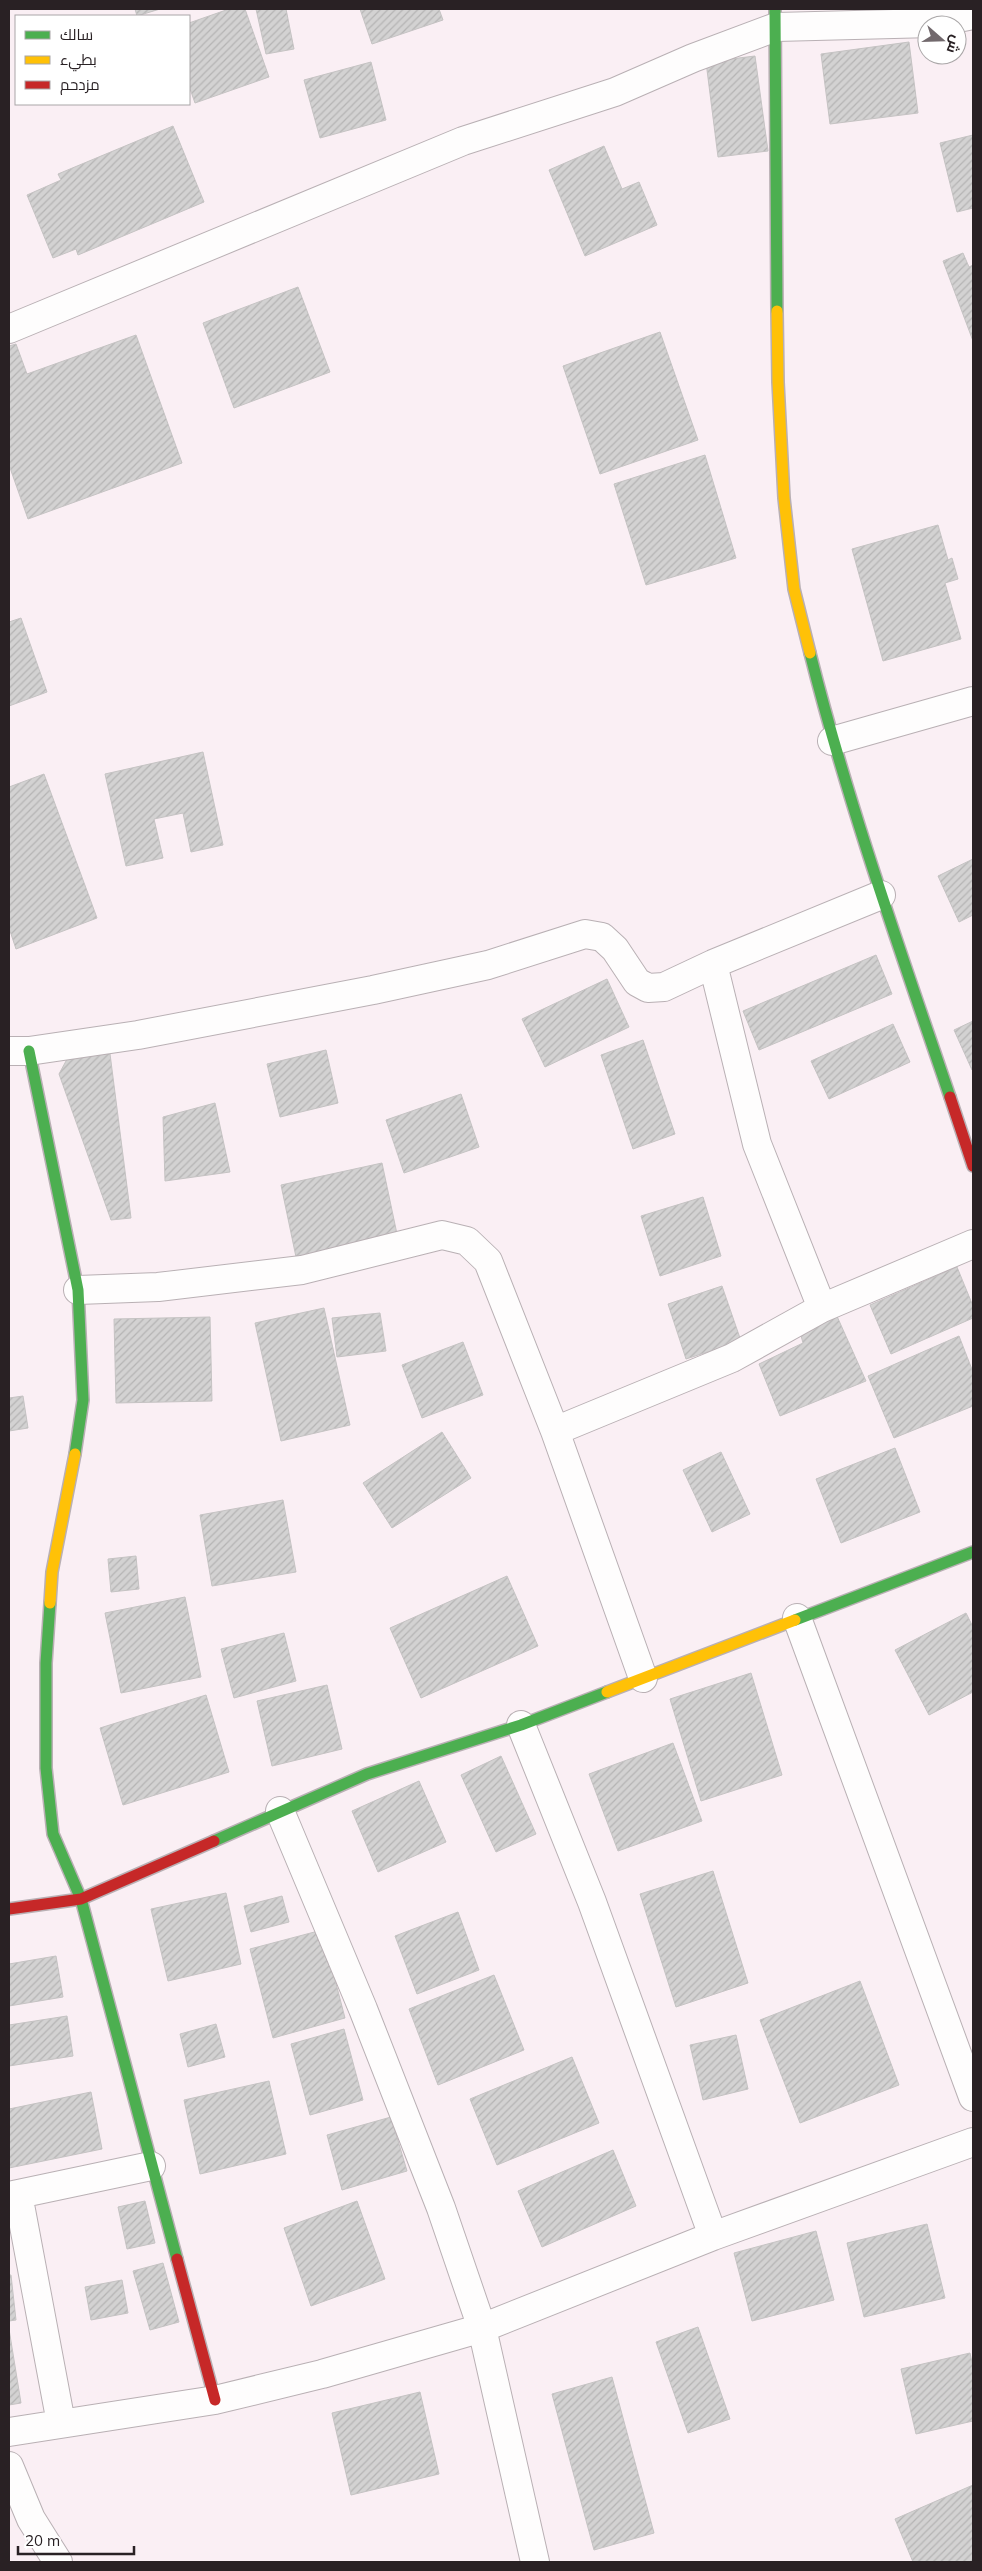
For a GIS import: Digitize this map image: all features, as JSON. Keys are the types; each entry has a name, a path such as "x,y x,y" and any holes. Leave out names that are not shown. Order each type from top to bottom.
{"street":[{"path":"9,329 464,142 615,92 693,58 776,18 933,23 973,15"},
{"path":"776,18 778,382 784,498 794,589 832,741 881,896 973,1166"},
{"path":"832,741 973,702"},
{"path":"215,2400 81,1900 53,1834 46,1768 46,1682 52,1572 72,1475 83,1400 78,1290 19,1051 138,1036 373,990 488,965 585,934 602,937 609,943 637,982 648,988 664,987 713,964 881,896"},
{"path":"713,964 757,1144 822,1308"},
{"path":"78,1290 158,1287 302,1270 442,1235 467,1241 488,1261 555,1431 643,1678"},
{"path":"555,1431 732,1358 822,1308 973,1244"},
{"path":"9,1909 81,1900 367,1774 520,1725 973,1552"},
{"path":"797,1618 973,2097"},
{"path":"520,1725 592,1902 713,2236"},
{"path":"280,1811 363,2009 437,2199 482,2328 535,2562"},
{"path":"9,2432 215,2400 322,2374 482,2328 713,2236 973,2142"},
{"path":"61,2423 14,2195 151,2166"},
{"path":"9,2466 31,2519 58,2562"}],"building":[{"path":"135,9 160,9 140,15 137,15"},
{"path":"229,9 245,9 269,77 195,103 190,89 190,23"},
{"path":"256,9 286,9 294,49 266,54"},
{"path":"360,9 439,9 443,20 372,44"},
{"path":"909,42 918,113 830,124 821,54"},
{"path":"755,56 768,151 718,157 706,62"},
{"path":"371,62 386,120 320,138 304,80"},
{"path":"173,126 204,202 78,255 76,249 53,258 27,195 61,180 58,174"},
{"path":"973,135 973,208 957,212 940,143"},
{"path":"604,146 622,189 639,182 657,225 585,256 549,170"},
{"path":"963,253 969,267 973,265 973,341 943,261"},
{"path":"298,287 330,372 234,408 203,323"},
{"path":"660,332 698,440 600,474 563,366"},
{"path":"136,335 182,463 28,519 9,465 9,346 16,344 27,374"},
{"path":"705,455 736,558 646,585 614,484"},
{"path":"938,525 948,560 952,558 958,579 945,583 961,639 883,661 852,549"},
{"path":"21,618 47,692 9,706 9,622"},
{"path":"203,752 223,845 191,852 183,813 154,819 163,858 126,866 105,774"},
{"path":"44,774 97,918 16,949 9,928 9,787"},
{"path":"973,859 973,915 959,922 938,876"},
{"path":"876,955 892,994 759,1050 743,1011"},
{"path":"607,979 629,1027 545,1067 522,1019"},
{"path":"973,1021 973,1069 972,1070 954,1030"},
{"path":"893,1024 910,1062 829,1099 811,1061"},
{"path":"643,1040 675,1134 633,1149 601,1055"},
{"path":"109,1046 131,1218 111,1220 59,1074 73,1048"},
{"path":"326,1050 338,1103 280,1117 267,1064"},
{"path":"461,1094 479,1147 404,1173 386,1120"},
{"path":"215,1103 230,1172 165,1181 163,1117"},
{"path":"382,1163 397,1234 296,1257 281,1185"},
{"path":"703,1197 721,1256 660,1276 641,1216"},
{"path":"957,1267 973,1306 973,1318 891,1354 870,1305"},
{"path":"722,1286 741,1341 686,1359 668,1304"},
{"path":"324,1308 350,1425 281,1441 255,1323"},
{"path":"380,1313 386,1351 337,1357 332,1318"},
{"path":"836,1314 866,1381 780,1416 759,1364 803,1343 800,1332"},
{"path":"210,1317 212,1401 116,1403 114,1319"},
{"path":"959,1336 973,1372 973,1406 894,1438 868,1376"},
{"path":"463,1342 483,1395 422,1418 402,1365"},
{"path":"23,1396 28,1428 9,1431 9,1398"},
{"path":"442,1432 471,1478 392,1528 363,1483"},
{"path":"895,1448 920,1512 841,1543 816,1479"},
{"path":"721,1452 750,1514 712,1532 683,1470"},
{"path":"283,1500 296,1572 212,1586 200,1515"},
{"path":"136,1556 139,1589 111,1592 108,1559"},
{"path":"507,1576 538,1646 421,1698 390,1628"},
{"path":"185,1597 201,1677 121,1693 105,1613"},
{"path":"966,1613 973,1627 973,1692 929,1715 895,1650"},
{"path":"284,1633 296,1681 234,1698 221,1649"},
{"path":"751,1673 782,1775 701,1801 670,1699"},
{"path":"327,1685 342,1749 272,1766 257,1701"},
{"path":"206,1695 229,1772 123,1805 100,1728"},
{"path":"673,1743 702,1821 618,1851 589,1774"},
{"path":"501,1756 536,1834 496,1852 461,1775"},
{"path":"419,1781 446,1842 378,1872 352,1811"},
{"path":"713,1871 748,1983 676,2007 640,1894"},
{"path":"226,1893 241,1964 168,1981 151,1909"},
{"path":"282,1896 289,1922 251,1932 244,1906"},
{"path":"458,1912 479,1970 417,1994 395,1936"},
{"path":"322,1930 345,2018 273,2038 250,1949"},
{"path":"56,1956 63,1997 9,2006 9,1964"},
{"path":"494,1975 524,2050 438,2085 409,2009"},
{"path":"860,1981 899,2085 800,2123 760,2020"},
{"path":"67,2016 73,2056 9,2066 9,2025"},
{"path":"216,2024 225,2057 188,2067 180,2034"},
{"path":"344,2029 363,2100 310,2115 291,2044"},
{"path":"736,2035 748,2089 703,2100 690,2045"},
{"path":"572,2057 599,2123 497,2165 470,2099"},
{"path":"269,2081 286,2154 200,2174 184,2100"},
{"path":"91,2092 102,2149 9,2168 9,2109"},
{"path":"391,2117 407,2171 342,2190 327,2135"},
{"path":"613,2150 636,2206 542,2247 518,2191"},
{"path":"145,2201 155,2243 127,2249 118,2207"},
{"path":"357,2201 385,2279 311,2306 284,2228"},
{"path":"927,2224 945,2298 864,2317 847,2243"},
{"path":"816,2231 834,2300 752,2321 734,2253"},
{"path":"163,2263 179,2322 150,2330 133,2271"},
{"path":"9,2275 11,2275 16,2320 9,2321"},
{"path":"122,2280 128,2313 91,2320 85,2287"},
{"path":"698,2327 730,2419 688,2433 656,2342"},
{"path":"9,2329 21,2403 9,2405"},
{"path":"970,2353 973,2367 973,2421 916,2434 901,2369"},
{"path":"612,2377 654,2533 594,2550 552,2394"},
{"path":"420,2392 439,2474 351,2495 332,2413"},
{"path":"973,2485 973,2562 913,2562 895,2519"}],"traffic: fast":[{"path":"775,9 777,311"},
{"path":"810,653 858,821 950,1097"},
{"path":"29,1051 78,1290 83,1400 75,1454"},
{"path":"795,1620 973,1552"},
{"path":"50,1603 46,1663 46,1768 53,1834 81,1899 177,2259"},
{"path":"214,1841 367,1774 521,1725 607,1692"}],"traffic: slow":[{"path":"777,311 778,382 784,498 794,589 810,653"},
{"path":"50,1603 52,1572 75,1454"},
{"path":"607,1692 795,1620"}],"traffic: jam":[{"path":"950,1097 973,1166"},
{"path":"9,1909 81,1899 214,1841"},
{"path":"177,2259 215,2400"}]}
